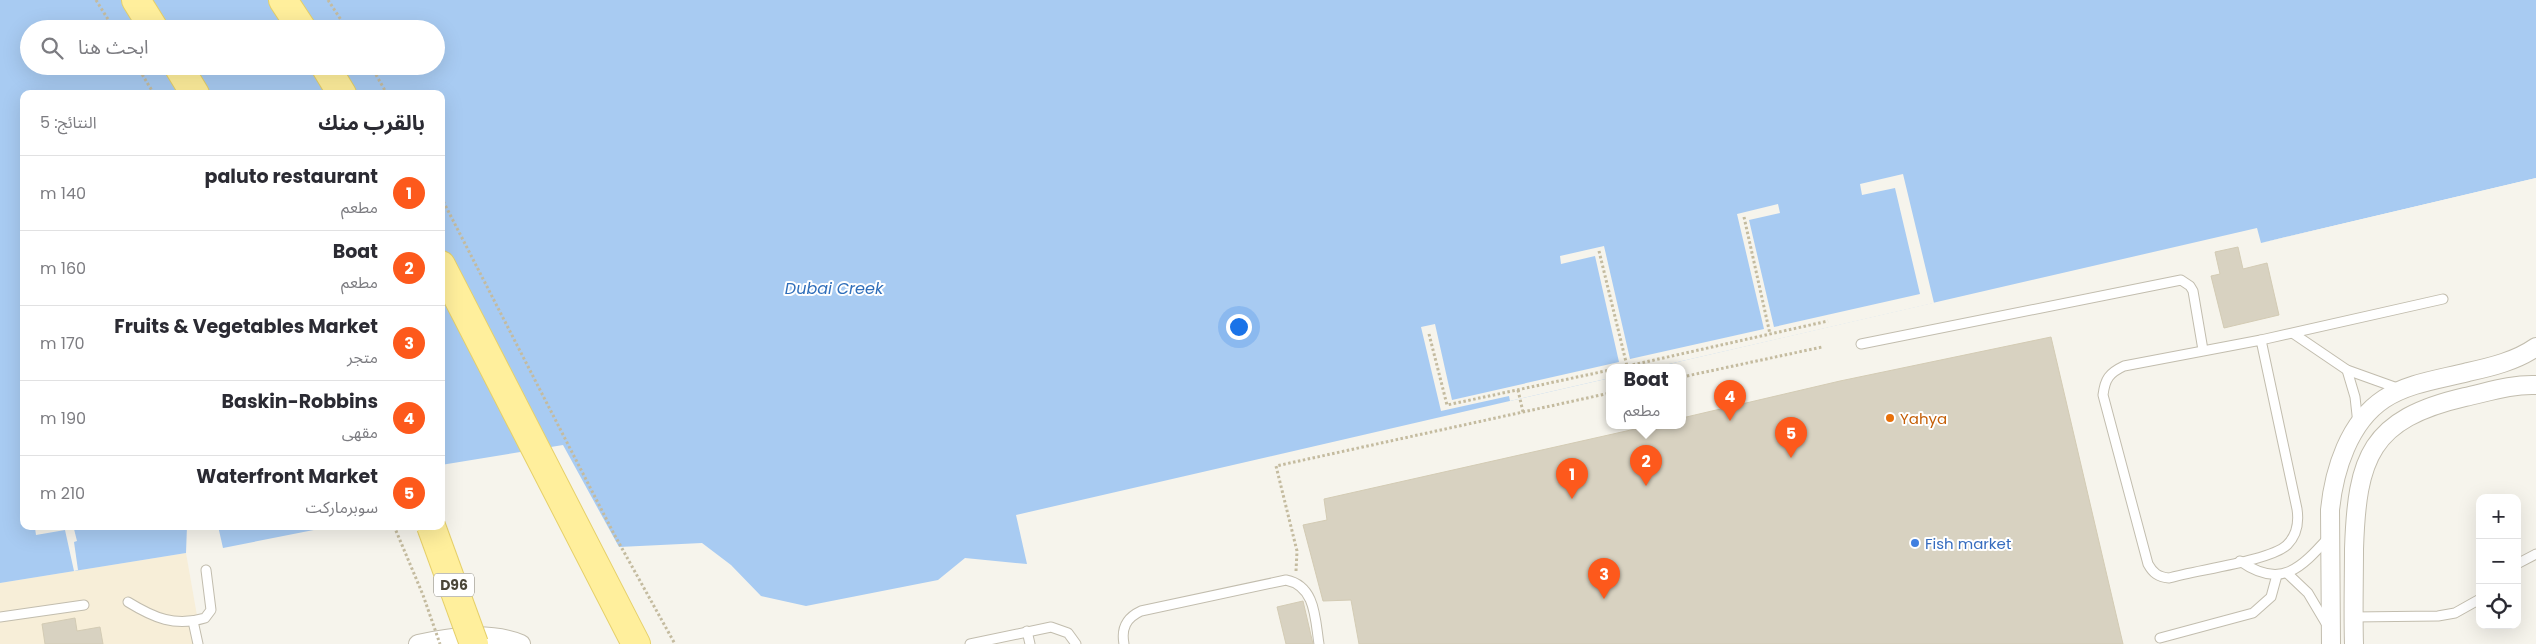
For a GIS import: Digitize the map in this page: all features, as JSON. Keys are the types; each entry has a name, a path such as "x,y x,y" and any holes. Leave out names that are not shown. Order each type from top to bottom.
{"main road":[{"path":"136,0 148,20"},
{"path":"284,0 296,20"},
{"path":"183,75 193,90"},
{"path":"330,75 340,90"},
{"path":"445,272 636,644"},
{"name":"D96","path":"433,530 493,642"}],"street":[{"path":"2331,637 2332,488 2341,459 2358,426 2370,411 2384,399 2402,390 2494,366 2536,347"},
{"path":"2354,644 2353,617 2358,490 2364,466 2376,445 2392,427 2412,413 2435,404 2514,386 2536,385"},
{"path":"418,644 458,637 521,644"}],"lane":[{"path":"1861,344 2181,280 2190,286 2192,291 2203,350"},
{"path":"2261,340 2298,519 2293,536 2281,550 2169,578 2162,578 2151,570 2103,395 2104,382 2112,372 2124,366 2203,350 2294,334 2443,299"},
{"path":"2294,334 2346,370 2402,390"},
{"path":"2346,370 2355,397 2358,426"},
{"path":"2240,561 2257,571 2277,575 2288,574 2310,557 2331,535"},
{"path":"2521,562 2536,554"},
{"path":"128,602 162,620 177,622 205,618 211,610 206,570"},
{"path":"2288,574 2315,602 2331,637"},
{"path":"2160,638 2253,613 2270,597 2277,575"},
{"path":"1124,644 1124,626 1134,614 1141,611 1286,580 1295,582 1309,594 1319,644"},
{"path":"2353,617 2438,616 2455,613 2476,601"},
{"path":"0,617 84,605"},
{"path":"193,621 198,644"},
{"path":"970,644 1027,631 1057,627 1068,632 1076,644"},
{"path":"1027,631 1030,644"}],"path":[{"path":"96,0 108,20"},
{"path":"328,0 341,20"},
{"path":"142,75 152,90"},
{"path":"376,75 385,90"},
{"path":"445,205 614,534 675,644"},
{"path":"1744,216 1770,334"},
{"path":"1599,251 1624,364"},
{"path":"1638,364 1828,321"},
{"path":"1429,334 1447,405 1606,371"},
{"path":"1686,376 1822,347"},
{"path":"1518,390 1523,412"},
{"path":"1295,582 1297,551 1276,466 1606,394"},
{"path":"396,530 423,595 440,644"}],"shaded area":[{"path":"186,553 202,644 0,644 0,583"}],"water":[{"name":"Dubai Creek","path":"0,0 2536,0 2536,178 2261,243 2257,228 1669,364 1606,364 1606,379 1016,515 1027,564 965,558 938,580 806,606 761,596 731,565 702,543 619,547 563,445 445,464 445,90 20,90 20,530 187,530 186,553 0,583"},
{"path":"219,530 314,530 223,548"}],"pier":[{"path":"1903,174 1934,303 1669,364 1610,364 1619,362 1595,256 1561,264 1560,256 1604,246 1630,359 1764,329 1737,214 1778,204 1780,213 1749,220 1774,327 1920,294 1895,188 1862,195 1860,184"},
{"path":"2536,178 2536,181 2261,243"},
{"path":"1435,324 1452,400 1606,365 1606,379 1510,401 1509,396 1441,411 1421,327"},
{"path":"35,530 65,530 36,535"},
{"path":"65,530 74,530 77,541 74,542 78,570 74,571"}],"building":[{"path":"2238,247 2243,269 2267,263 2279,315 2224,328 2211,276 2220,274 2215,252"},
{"path":"2051,337 2123,644 1359,644 1351,600 1323,601 1303,525 1327,520 1324,499 1635,429 1686,429 1686,417 1840,381"},
{"path":"1303,601 1313,644 1286,644 1277,607"},
{"path":"75,618 77,631 100,627 103,644 45,644 42,624"}],"place":[{"name":"Yahya","path":"1890,418"},
{"name":"Baskin-Robbins","path":"1730,421"},
{"name":"Waterfront Market","path":"1791,458"},
{"name":"Boat","path":"1646,486"},
{"name":"paluto restaurant","path":"1572,499"},
{"name":"Fish market","path":"1915,543"},
{"name":"Fruits & Vegetables Market","path":"1604,599"}]}
